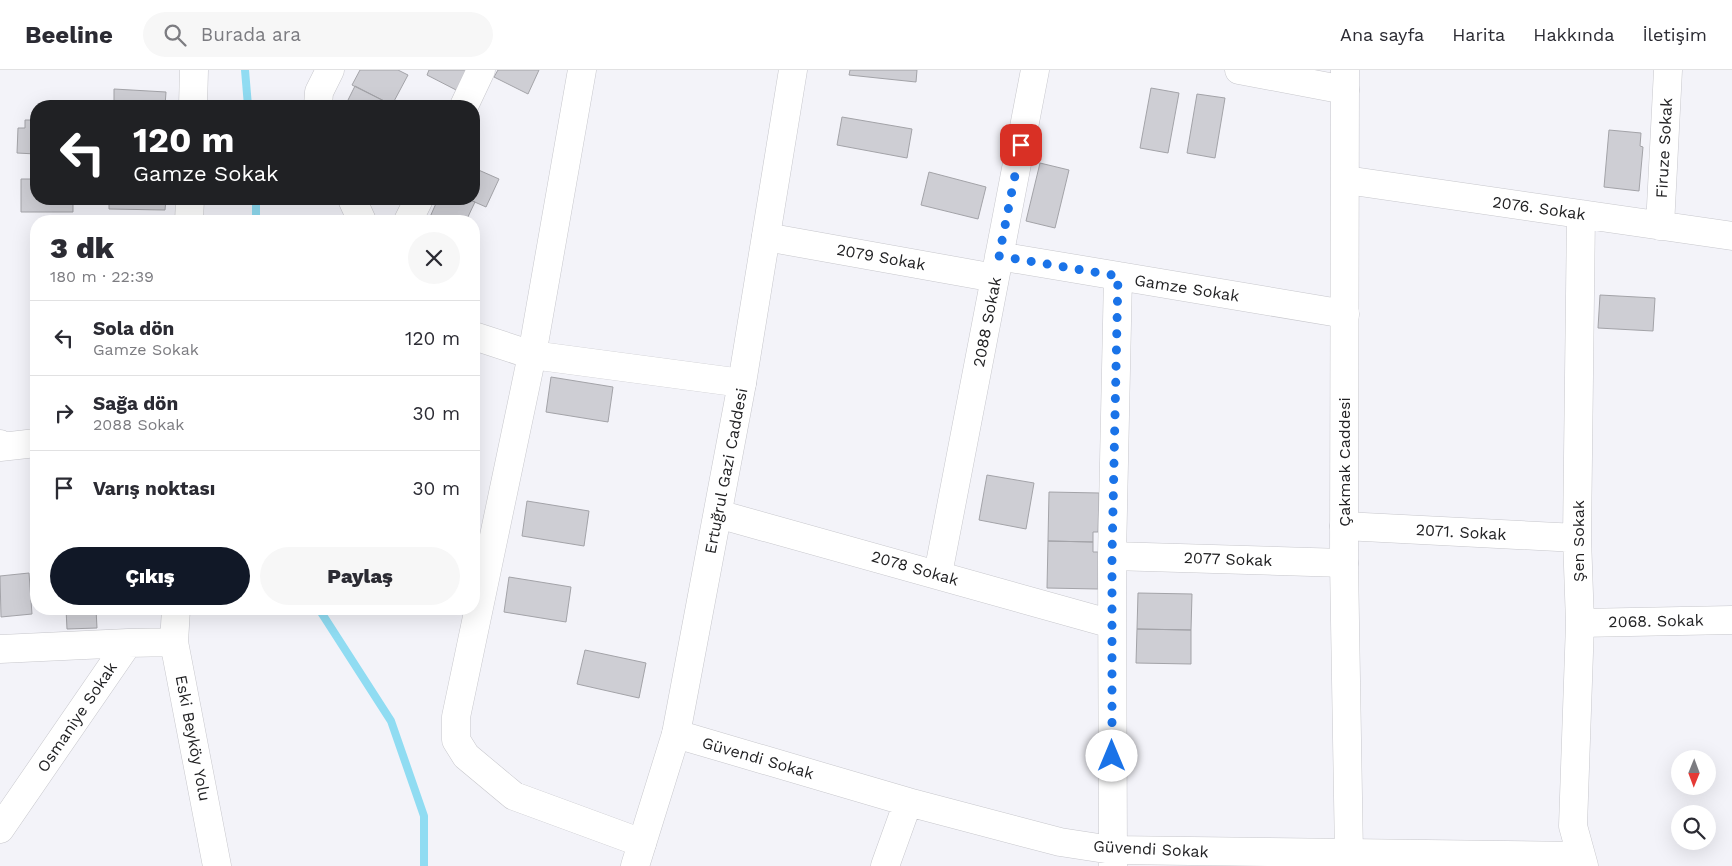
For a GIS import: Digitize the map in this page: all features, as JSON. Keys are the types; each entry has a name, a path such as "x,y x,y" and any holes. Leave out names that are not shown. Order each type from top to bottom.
{"street":[{"path":"193,100 194,70"},
{"path":"318,100 319,92 330,70"},
{"path":"467,100 481,70"},
{"path":"480,602 532,355 582,70"},
{"name":"Ertuğrul Gazi Caddesi","path":"639,855 676,734 742,383 793,70"},
{"name":"2088 Sokak","path":"938,574 1035,70"},
{"path":"1239,70 1345,80"},
{"name":"Firuze Sokak","path":"1660,226 1668,70"},
{"name":"Çakmak Caddesi","path":"1345,80 1344,563 1350,860"},
{"name":"2076. Sokak","path":"1346,180 1732,236"},
{"name":"Şen Sokak","path":"1581,214 1577,538 1580,622 1573,826 1582,861"},
{"name":"2079 Sokak","path":"766,237 997,267"},
{"name":"Gamze Sokak","path":"997,267 1118,276 1344,314"},
{"path":"1112,858 1112,556 1118,276"},
{"path":"480,338 532,355 742,383"},
{"path":"0,445 30,443"},
{"name":"2078 Sokak","path":"718,514 1112,624"},
{"name":"2071. Sokak","path":"1344,526 1577,538"},
{"name":"2077 Sokak","path":"1112,556 1344,563"},
{"name":"Eski Beyköy Yolu","path":"176,615 174,642 217,866"},
{"path":"477,615 456,716 456,740 466,756 514,796 639,855"},
{"name":"2068. Sokak","path":"1580,622 1732,620"},
{"path":"0,649 128,642 174,642"},
{"name":"Osmaniye Sokak","path":"0,830 128,642"},
{"name":"Güvendi Sokak","path":"676,734 908,802 1060,842 1112,858 1582,861"},
{"path":"885,866 908,802"}],"building":[{"path":"360,70 398,70 408,75 395,100 382,100 352,85"},
{"path":"429,70 471,70 460,92 427,75"},
{"path":"498,70 539,70 528,94 494,77"},
{"path":"850,70 917,70 916,82 849,75"},
{"path":"355,86 382,100 348,100"},
{"path":"1151,88 1179,93 1168,153 1140,148"},
{"path":"114,89 166,92 165,100 114,100"},
{"path":"1197,94 1225,98 1215,158 1187,153"},
{"path":"842,117 912,129 907,158 837,145"},
{"path":"25,120 30,120 30,154 17,153 18,128 25,128"},
{"path":"1609,130 1641,133 1640,146 1643,147 1639,191 1604,187"},
{"path":"1040,163 1069,170 1055,228 1026,221"},
{"path":"480,171 499,179 486,207 480,204"},
{"path":"929,172 986,187 978,219 921,205"},
{"path":"21,179 30,179 30,205 73,205 73,212 21,212"},
{"path":"109,205 165,205 165,210 109,209"},
{"path":"435,205 474,205 469,215 431,215"},
{"path":"1600,295 1655,298 1653,331 1598,328"},
{"path":"551,377 613,387 608,422 546,412"},
{"path":"987,475 1034,483 1026,529 979,520"},
{"path":"1049,492 1099,493 1098,532 1093,532 1093,542 1048,541"},
{"path":"527,501 589,511 584,546 522,536"},
{"path":"1048,541 1093,542 1093,552 1098,552 1098,589 1047,588"},
{"path":"29,573 30,614 1,617 0,576"},
{"path":"509,577 571,587 566,622 504,612"},
{"path":"1138,593 1192,594 1191,630 1137,629"},
{"path":"66,615 96,615 97,628 67,629"},
{"path":"1137,629 1191,630 1191,664 1136,663"},
{"path":"585,650 646,663 639,698 577,684"}],"waterway":[{"path":"245,70 248,100"},
{"path":"256,205 256,215"},
{"path":"323,615 391,721 424,816 424,866"}],"route":[{"path":"1021,145 999,256 1118,276 1112,556 1112,756"}]}
